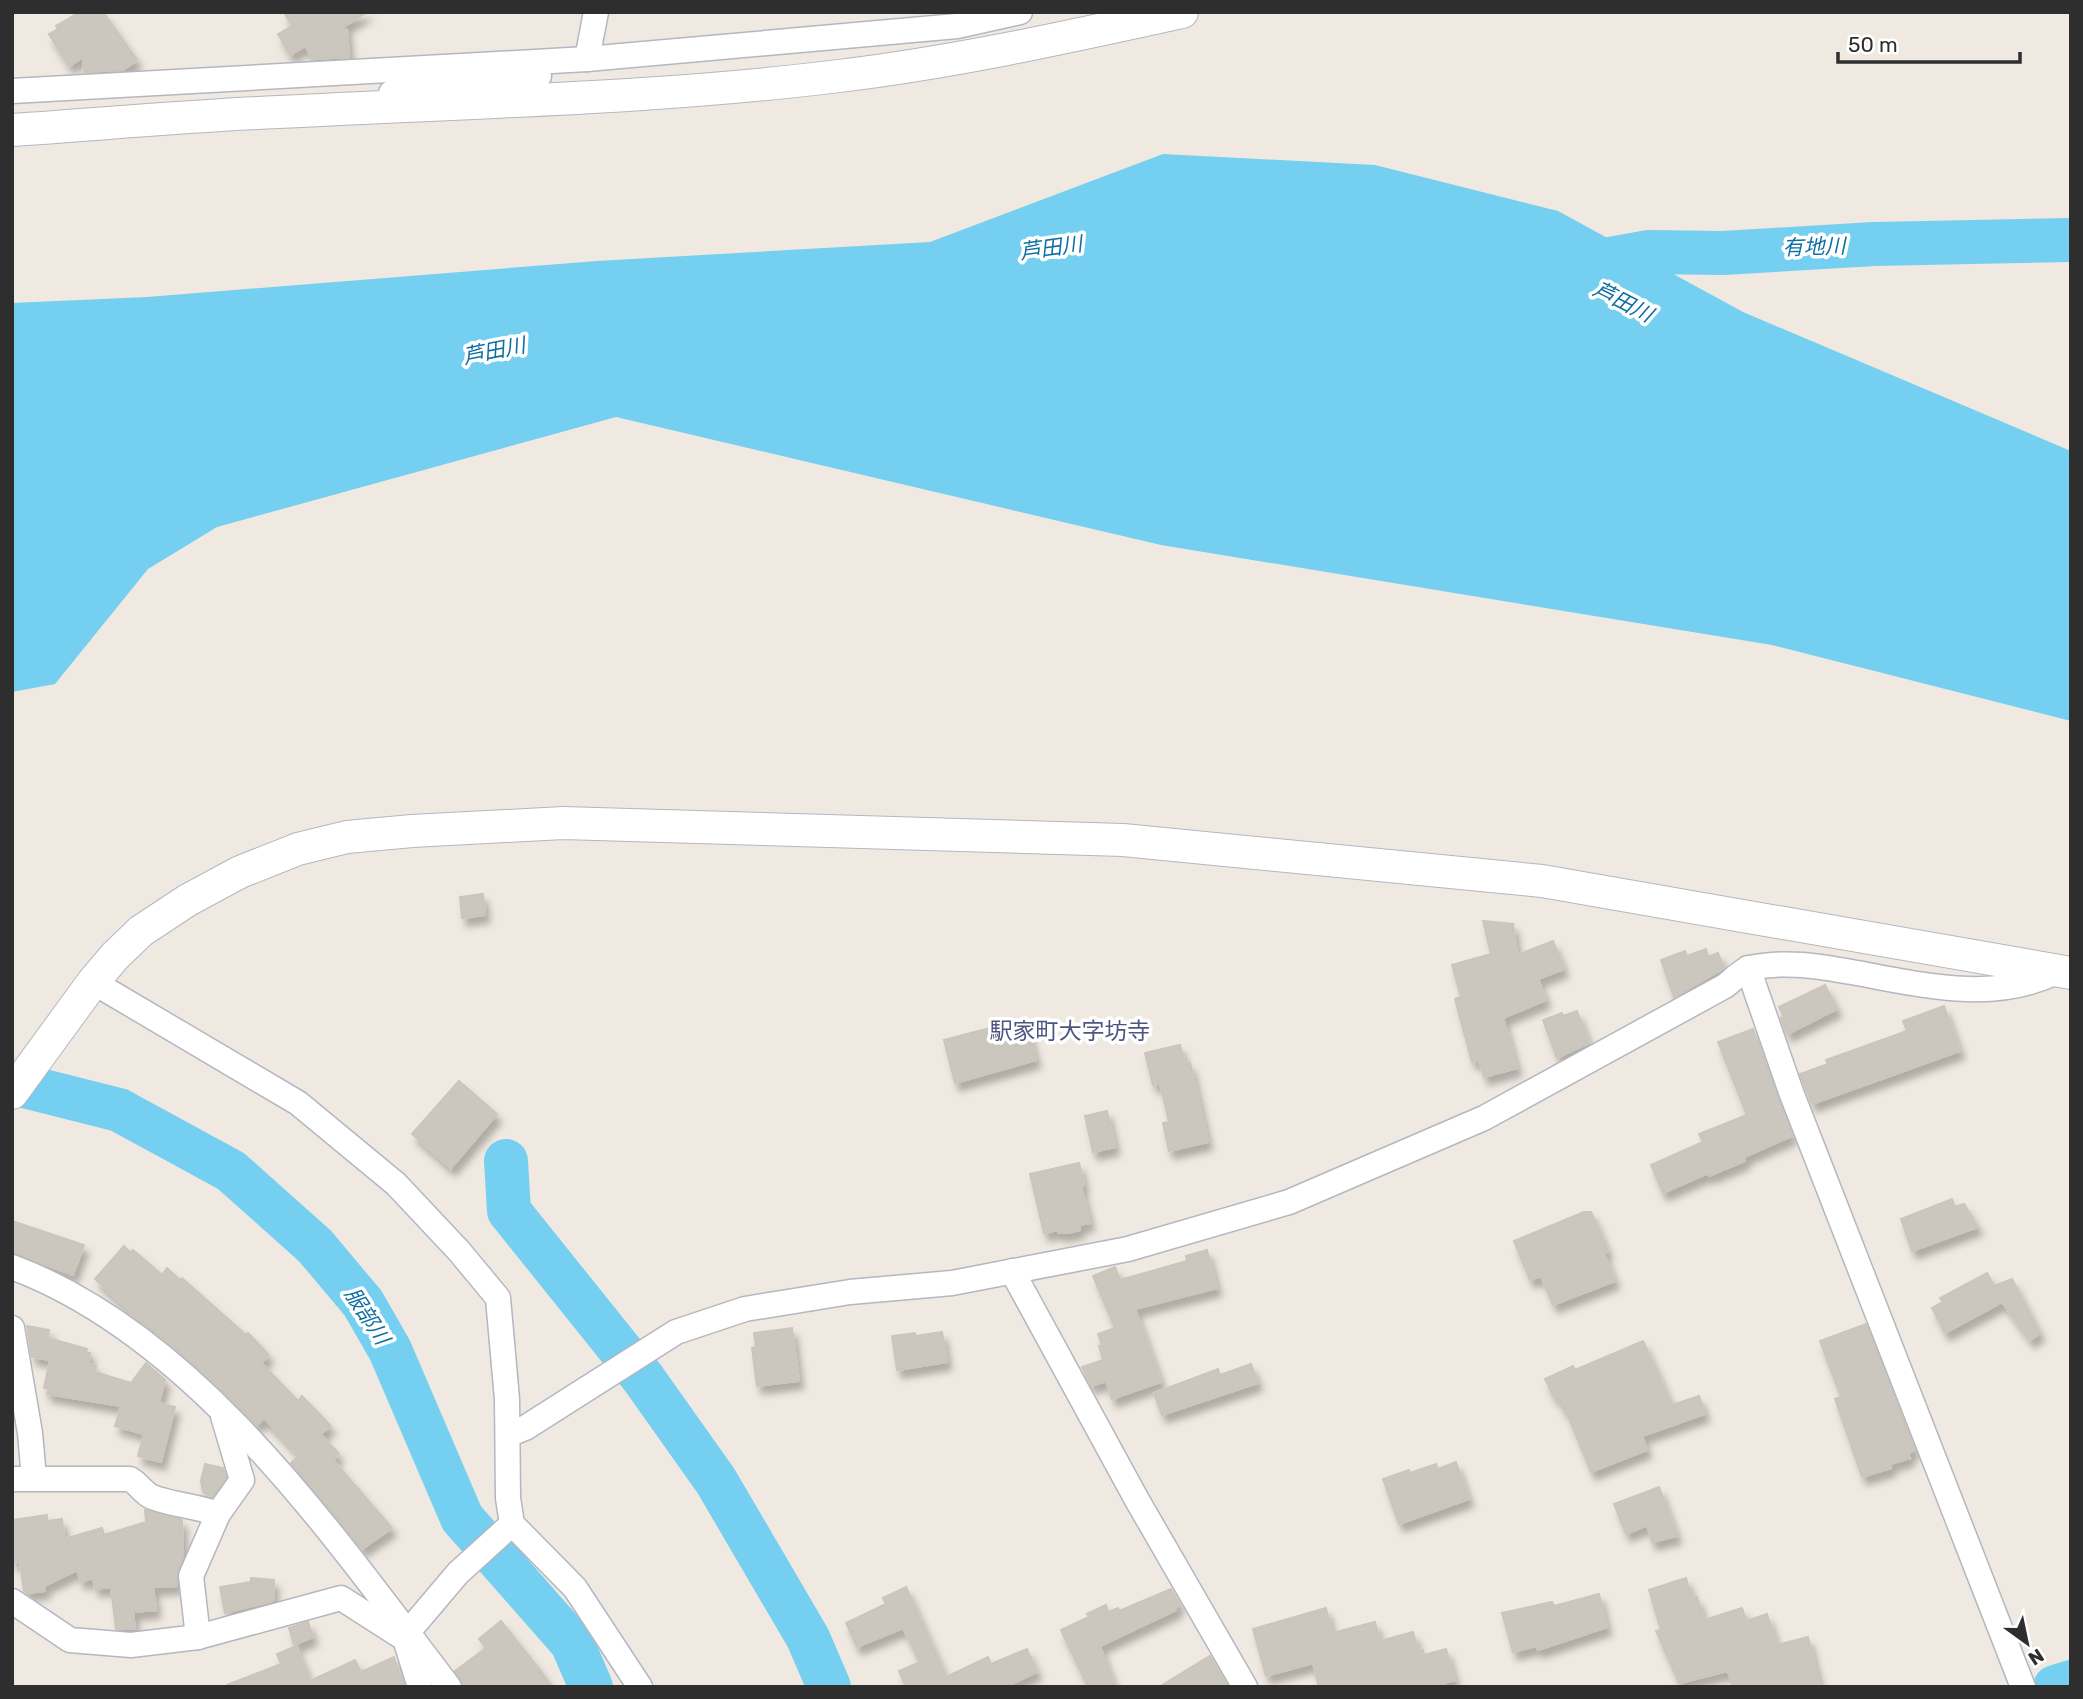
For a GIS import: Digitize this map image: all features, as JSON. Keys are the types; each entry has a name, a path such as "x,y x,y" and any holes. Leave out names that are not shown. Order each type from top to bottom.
{"street":[{"path":"587,59 596,12"},
{"path":"12,91 587,59 957,26 1020,12"},
{"path":"12,130 277,112 487,104 670,93 839,76 966,58 1182,12"},
{"path":"354,109 361,99 373,95 537,77 545,73 550,61"},
{"path":"12,1093 115,956 141,931 188,900 240,872 298,849 347,837 412,831 563,823 1123,840 1542,881 2064,972"},
{"path":"508,1435 525,1428 676,1332 745,1309 850,1292 952,1283 1128,1249 1289,1202 1484,1118 1725,986 1748,968 1808,964 1966,990 2010,988 2064,972"},
{"path":"1748,968 1791,1092 2024,1687"},
{"path":"87,992 298,1103 396,1184 459,1251 498,1298 507,1399 509,1527 575,1588 640,1687"},
{"path":"12,1267 47,1280 101,1311 149,1346 222,1409 311,1510 406,1636 449,1687"},
{"path":"1012,1270 1137,1500 1245,1687"},
{"path":"12,1328 30,1433 23,1479 130,1479 151,1497 218,1514"},
{"path":"198,1637 191,1576 218,1514 242,1480 222,1409"},
{"path":"406,1636 458,1573 509,1527"},
{"path":"12,1601 70,1640 131,1645 198,1637 341,1598 406,1636 420,1687"}],"water":[{"name":"芦田川","path":"1163,154 1375,165 1558,211 1743,312 2071,451 2071,721 1772,645 1161,545 616,417 217,527 148,569 55,684 12,692 12,303 147,297 597,261 930,242"}],"building":[{"path":"80,12 103,12 137,60 123,70 84,72 83,57 69,66 49,34 58,29 56,26"},
{"path":"284,12 367,12 340,29 347,29 349,57 313,59 305,46 290,55 278,34 292,26"},
{"path":"483,894 485,915 462,918 460,897"},
{"path":"1483,921 1513,924 1517,955 1553,941 1564,969 1538,979 1546,1000 1503,1018 1517,1068 1484,1077 1479,1060 1472,1062 1455,999 1461,997 1452,965 1491,954"},
{"path":"1706,949 1708,957 1718,953 1724,968 1674,997 1661,960 1685,951 1687,956"},
{"path":"1825,985 1837,1009 1787,1034 1779,1007"},
{"path":"1944,1006 1960,1051 1812,1104 1800,1074 1828,1064 1826,1060 1907,1031 1903,1021"},
{"path":"1577,1011 1589,1043 1557,1058 1543,1020"},
{"path":"1025,1019 1036,1060 955,1083 944,1040"},
{"path":"1753,1029 1792,1136 1744,1157 1745,1161 1709,1176 1708,1173 1663,1193 1651,1165 1703,1142 1699,1134 1747,1115 1718,1042"},
{"path":"1180,1045 1185,1064 1190,1063 1208,1142 1169,1151 1163,1123 1169,1122 1160,1083 1153,1085 1145,1053"},
{"path":"459,1081 497,1114 451,1168 412,1134"},
{"path":"1107,1111 1115,1147 1093,1152 1085,1116"},
{"path":"1079,1163 1084,1185 1081,1186 1090,1223 1079,1225 1080,1230 1067,1233 1058,1233 1058,1230 1044,1233 1030,1174"},
{"path":"1952,1199 1955,1207 1964,1204 1978,1227 1912,1251 1901,1219"},
{"path":"1584,1212 1591,1212 1608,1251 1604,1253 1615,1281 1553,1305 1541,1276 1530,1280 1514,1241"},
{"path":"12,1221 84,1245 73,1275 12,1252"},
{"path":"124,1246 130,1252 133,1250 162,1275 167,1268 180,1280 182,1278 246,1335 248,1333 269,1355 261,1363 298,1401 302,1396 331,1426 320,1434 339,1454 333,1460 392,1528 362,1549 291,1463 299,1455 264,1418 257,1425 211,1379 130,1314 131,1312 95,1279"},
{"path":"1207,1250 1217,1288 1135,1309 1161,1382 1112,1399 1106,1381 1091,1386 1082,1367 1103,1360 1098,1334 1115,1328 1093,1276 1115,1267 1120,1280 1187,1261 1186,1256"},
{"path":"1987,1273 1994,1286 2012,1279 2040,1333 2030,1340 2002,1302 1945,1333 1932,1308 1943,1302 1940,1298"},
{"path":"1866,1324 1915,1450 1908,1453 1910,1458 1890,1464 1891,1468 1862,1477 1835,1399 1841,1397 1820,1341"},
{"path":"27,1326 49,1330 48,1338 87,1349 86,1353 90,1353 88,1364 96,1366 95,1372 131,1383 146,1363 165,1380 159,1403 175,1407 161,1462 138,1456 144,1434 115,1426 121,1406 47,1394 49,1389 44,1388 50,1360 32,1357"},
{"path":"792,1328 799,1381 757,1386 752,1348 756,1347 754,1333"},
{"path":"942,1332 947,1362 897,1370 892,1336"},
{"path":"1643,1341 1672,1405 1699,1396 1705,1414 1642,1436 1647,1450 1591,1472 1565,1408 1563,1409 1557,1396 1554,1397 1545,1379 1573,1366 1575,1370"},
{"path":"1251,1364 1258,1383 1162,1415 1154,1393 1218,1369 1220,1375"},
{"path":"1456,1462 1469,1499 1399,1524 1383,1479 1409,1470 1410,1473 1436,1464 1438,1469"},
{"path":"205,1464 223,1468 226,1477 212,1497 203,1492 201,1481"},
{"path":"1659,1487 1677,1536 1652,1542 1647,1525 1626,1534 1614,1504"},
{"path":"145,1510 182,1520 183,1556 177,1571 177,1586 153,1587 156,1610 133,1612 135,1629 116,1629 111,1587 95,1589 93,1578 81,1582 77,1570 44,1586 45,1591 24,1591 20,1561 12,1562 12,1520 47,1515 47,1521 62,1519 64,1539 102,1528 104,1535 146,1522"},
{"path":"251,1578 274,1580 273,1601 225,1613 220,1587 251,1582"},
{"path":"1686,1578 1692,1598 1697,1597 1704,1620 1742,1608 1746,1621 1767,1614 1777,1645 1808,1637 1820,1687 1733,1687 1728,1671 1679,1683 1656,1631 1661,1630 1649,1590"},
{"path":"906,1587 946,1677 988,1657 991,1664 1027,1649 1037,1672 1005,1687 906,1687 899,1671 920,1662 903,1628 857,1647 846,1623 886,1604 883,1598"},
{"path":"1171,1589 1180,1605 1175,1607 1176,1610 1100,1646 1115,1687 1088,1687 1061,1630 1089,1617 1087,1614 1106,1605 1108,1612 1118,1608 1119,1611"},
{"path":"1599,1594 1607,1627 1538,1650 1537,1646 1513,1652 1502,1613 1552,1602 1554,1606"},
{"path":"1326,1608 1332,1633 1375,1622 1380,1641 1413,1632 1418,1651 1423,1650 1424,1655 1446,1649 1455,1680 1444,1683 1445,1687 1319,1687 1313,1663 1266,1676 1253,1629"},
{"path":"501,1621 552,1687 464,1687 455,1671 486,1648 479,1639"},
{"path":"308,1622 313,1637 294,1645 289,1628"},
{"path":"296,1646 310,1681 355,1660 361,1672 394,1657 404,1687 227,1687 281,1664 277,1654"},
{"path":"1210,1656 1228,1687 1159,1687"}],"waterway":[{"name":"有地川","path":"1577,265 1649,252 1723,253 1874,244 2071,240"},
{"name":"服部川","path":"12,1083 119,1110 231,1171 315,1246 363,1303 390,1350 462,1518 572,1643 591,1687"},
{"path":"506,1161 509,1211 643,1378 716,1481 808,1638 829,1687"},
{"path":"2055,1687 2071,1682"}],"district":[{"name":"駅家町大字坊寺","path":"1070,1031"}]}
